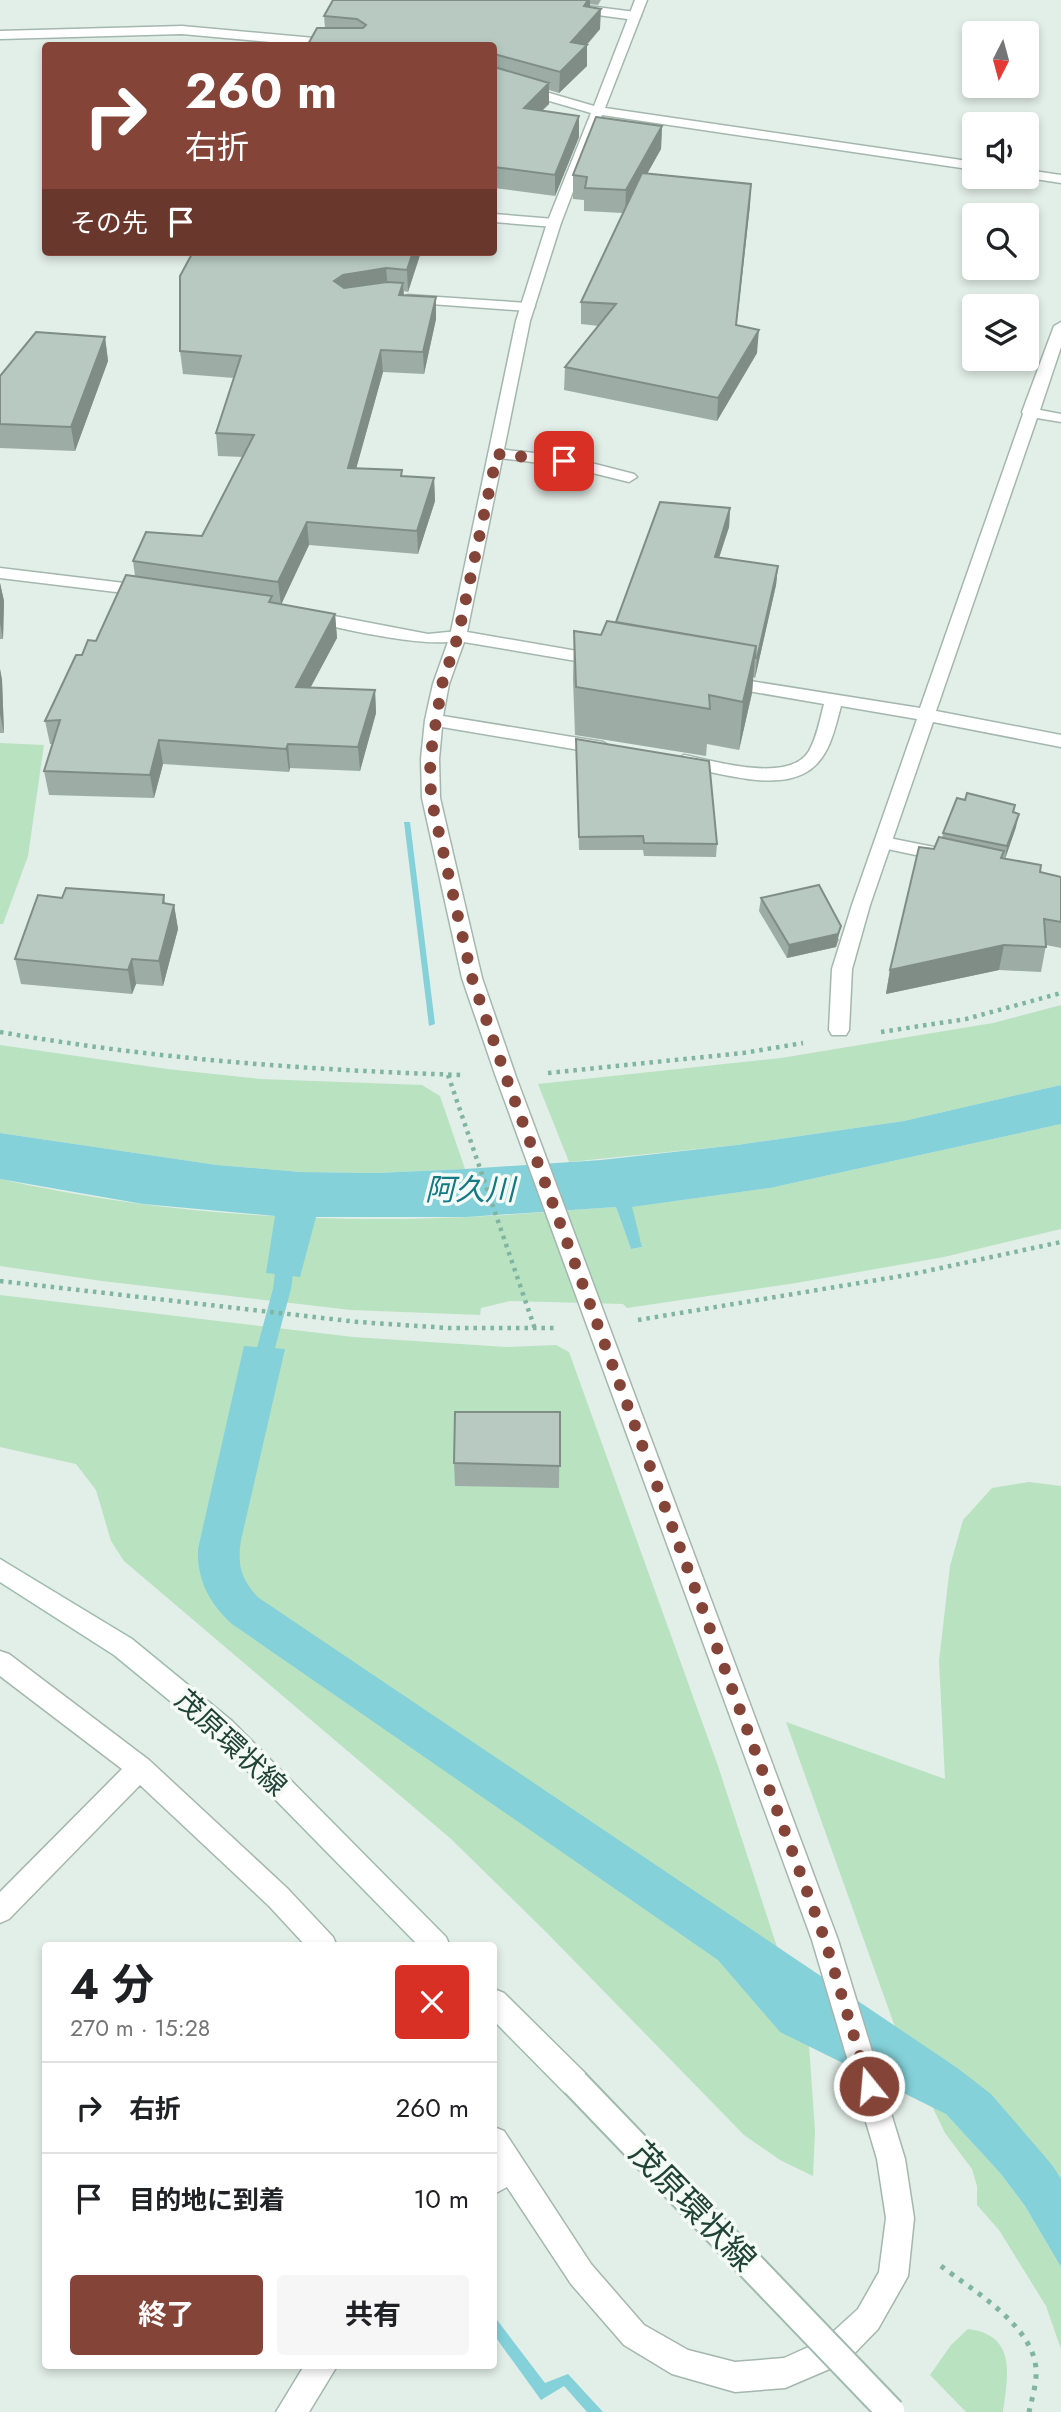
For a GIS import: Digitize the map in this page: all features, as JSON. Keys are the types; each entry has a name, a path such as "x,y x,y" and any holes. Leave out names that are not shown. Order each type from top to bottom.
{"street":[{"path":"516,0 635,16"},
{"path":"497,2154 501,2172 581,2274 634,2335 683,2363 735,2377 785,2373 835,2351 868,2319 893,2276 900,2218 891,2159 825,1940 506,1079 472,978 431,798 430,759 434,720 442,684 458,636 528,307 554,223 641,0"},
{"path":"0,35 182,30 314,42"},
{"path":"497,82 599,111 962,164"},
{"path":"1039,176 1061,179"},
{"path":"497,218 554,223"},
{"path":"388,297 528,307"},
{"path":"839,1030 842,970 861,905 1029,412 1061,326"},
{"path":"1029,412 1061,418"},
{"path":"497,454 564,461 629,477"},
{"path":"0,573 165,593"},
{"path":"297,614 428,639 458,636 619,664"},
{"path":"713,680 927,715 1061,741"},
{"path":"664,758 773,776 797,770 814,757 834,700"},
{"path":"434,720 624,751"},
{"path":"884,843 965,860"},
{"name":"茂原環状線","path":"0,1569 123,1647 223,1729 433,1942"},
{"path":"0,1662 140,1768 278,1897 320,1942"},
{"path":"0,1910 140,1768"},
{"name":"茂原環状線","path":"497,2005 891,2412"},
{"path":"291,2412 320,2369"}],"path":[{"path":"876,1032 967,1019 1061,993"},
{"path":"0,1032 177,1059 268,1068 506,1079 743,1054 823,1040 839,1030"},
{"path":"448,1075 535,1329"},
{"path":"0,1281 358,1322 448,1328 535,1329 596,1317 913,1274 1061,1242"},
{"path":"898,2235 995,2308 1028,2340 1036,2365 1029,2412"}],"green space":[{"path":"0,743 44,745 28,856 3,924 0,924"},
{"path":"1061,1005 1061,1085 904,1121 737,1145 569,1162 538,1084 781,1058 993,1023"},
{"path":"0,1045 167,1069 260,1079 422,1085 440,1096 465,1169 376,1173 301,1172 217,1165 0,1133"},
{"path":"1061,1124 1061,1229 944,1257 796,1283 627,1308 623,1304 510,1301 481,1308 480,1315 351,1310 102,1281 0,1266 0,1179 57,1191 173,1208 291,1217 408,1219 616,1207 631,1249 642,1247 631,1207 770,1188"},
{"path":"0,1295 353,1337 506,1347 556,1345 569,1352 718,1766 809,2045 815,2131 813,2176 780,2160 744,2135 547,1933 450,1838 124,1561 111,1541 96,1490 76,1464 0,1447"},
{"path":"1029,1482 1061,1486 1061,2179 1053,2166 956,2067 895,2027 786,1722 945,1779 939,1661 950,1566 963,1520 992,1488"},
{"path":"932,2106 946,2114 1001,2174 1025,2206 1061,2267 1061,2349 1046,2306 999,2230 977,2205 977,2186 972,2169 945,2133"},
{"path":"968,2329 995,2339 1002,2348 1007,2371 1003,2412 966,2412 930,2375 951,2345"}],"water":[{"path":"404,822 410,822 435,1024 429,1026"},
{"name":"阿久川","path":"1061,1085 1061,1124 770,1188 632,1207 642,1247 631,1249 616,1207 466,1217 316,1217 300,1277 266,1273 275,1216 143,1204 0,1179 0,1133 217,1165 301,1172 376,1173 465,1169 601,1160 737,1145 904,1121"},
{"path":"244,1346 285,1349 241,1540 242,1572 259,1598 956,2067 991,2094 1061,2179 1061,2267 1025,2206 1001,2174 946,2114 780,2032 718,1960 224,1616 202,1581 198,1549"},
{"path":"497,2320 545,2383 568,2374 603,2412 587,2412 564,2386 541,2400 497,2339"}],"building":[{"path":"333,0 588,0 584,6 601,9 571,42 587,45 560,72 497,55 497,42 309,42 317,28 363,28 366,25 357,19 324,16"},
{"path":"497,68 549,83 524,108 579,116 555,175 497,167"},
{"path":"596,117 662,126 626,190 585,188 587,177 573,175"},
{"path":"642,173 751,184 736,325 759,330 718,398 565,367 616,304 581,302"},
{"path":"191,256 412,256 407,270 386,268 343,275 334,281 344,288 387,282 403,283 399,295 436,297 423,352 381,350 348,468 402,470 401,476 434,478 417,531 307,522 278,582 133,561 146,532 202,536 254,435 216,433 241,356 180,351 180,276"},
{"path":"36,332 105,337 71,427 0,424 0,376"},
{"path":"660,502 730,508 715,557 778,566 757,658 756,646 616,622"},
{"path":"126,575 272,596 269,602 335,614 296,687 375,690 358,747 288,744 286,749 159,740 150,775 44,771 60,720 45,721 76,655 82,655 88,640 96,641"},
{"path":"607,621 756,646 743,702 709,695 710,709 576,687 574,631 601,635"},
{"path":"576,739 709,761 717,844 644,843 643,836 579,837"},
{"path":"967,793 1015,805 1013,812 1019,814 1007,846 943,833 957,798 965,800"},
{"path":"939,837 1004,851 1001,858 1041,865 1040,872 1061,877 1061,922 1044,919 1046,947 1004,945 890,970 919,847 934,849"},
{"path":"819,885 841,926 838,934 789,945 761,898"},
{"path":"66,888 164,895 163,903 174,905 159,961 132,959 128,970 15,959 38,895 62,898"},
{"path":"455,1412 560,1412 560,1466 454,1463"}],"waterway":[{"path":"260,1370 282,1289 287,1251"}],"route":[{"path":"564,461 497,454 458,636 442,684 434,720 430,759 431,798 472,978 506,1077 825,1940 869,2086"}]}
